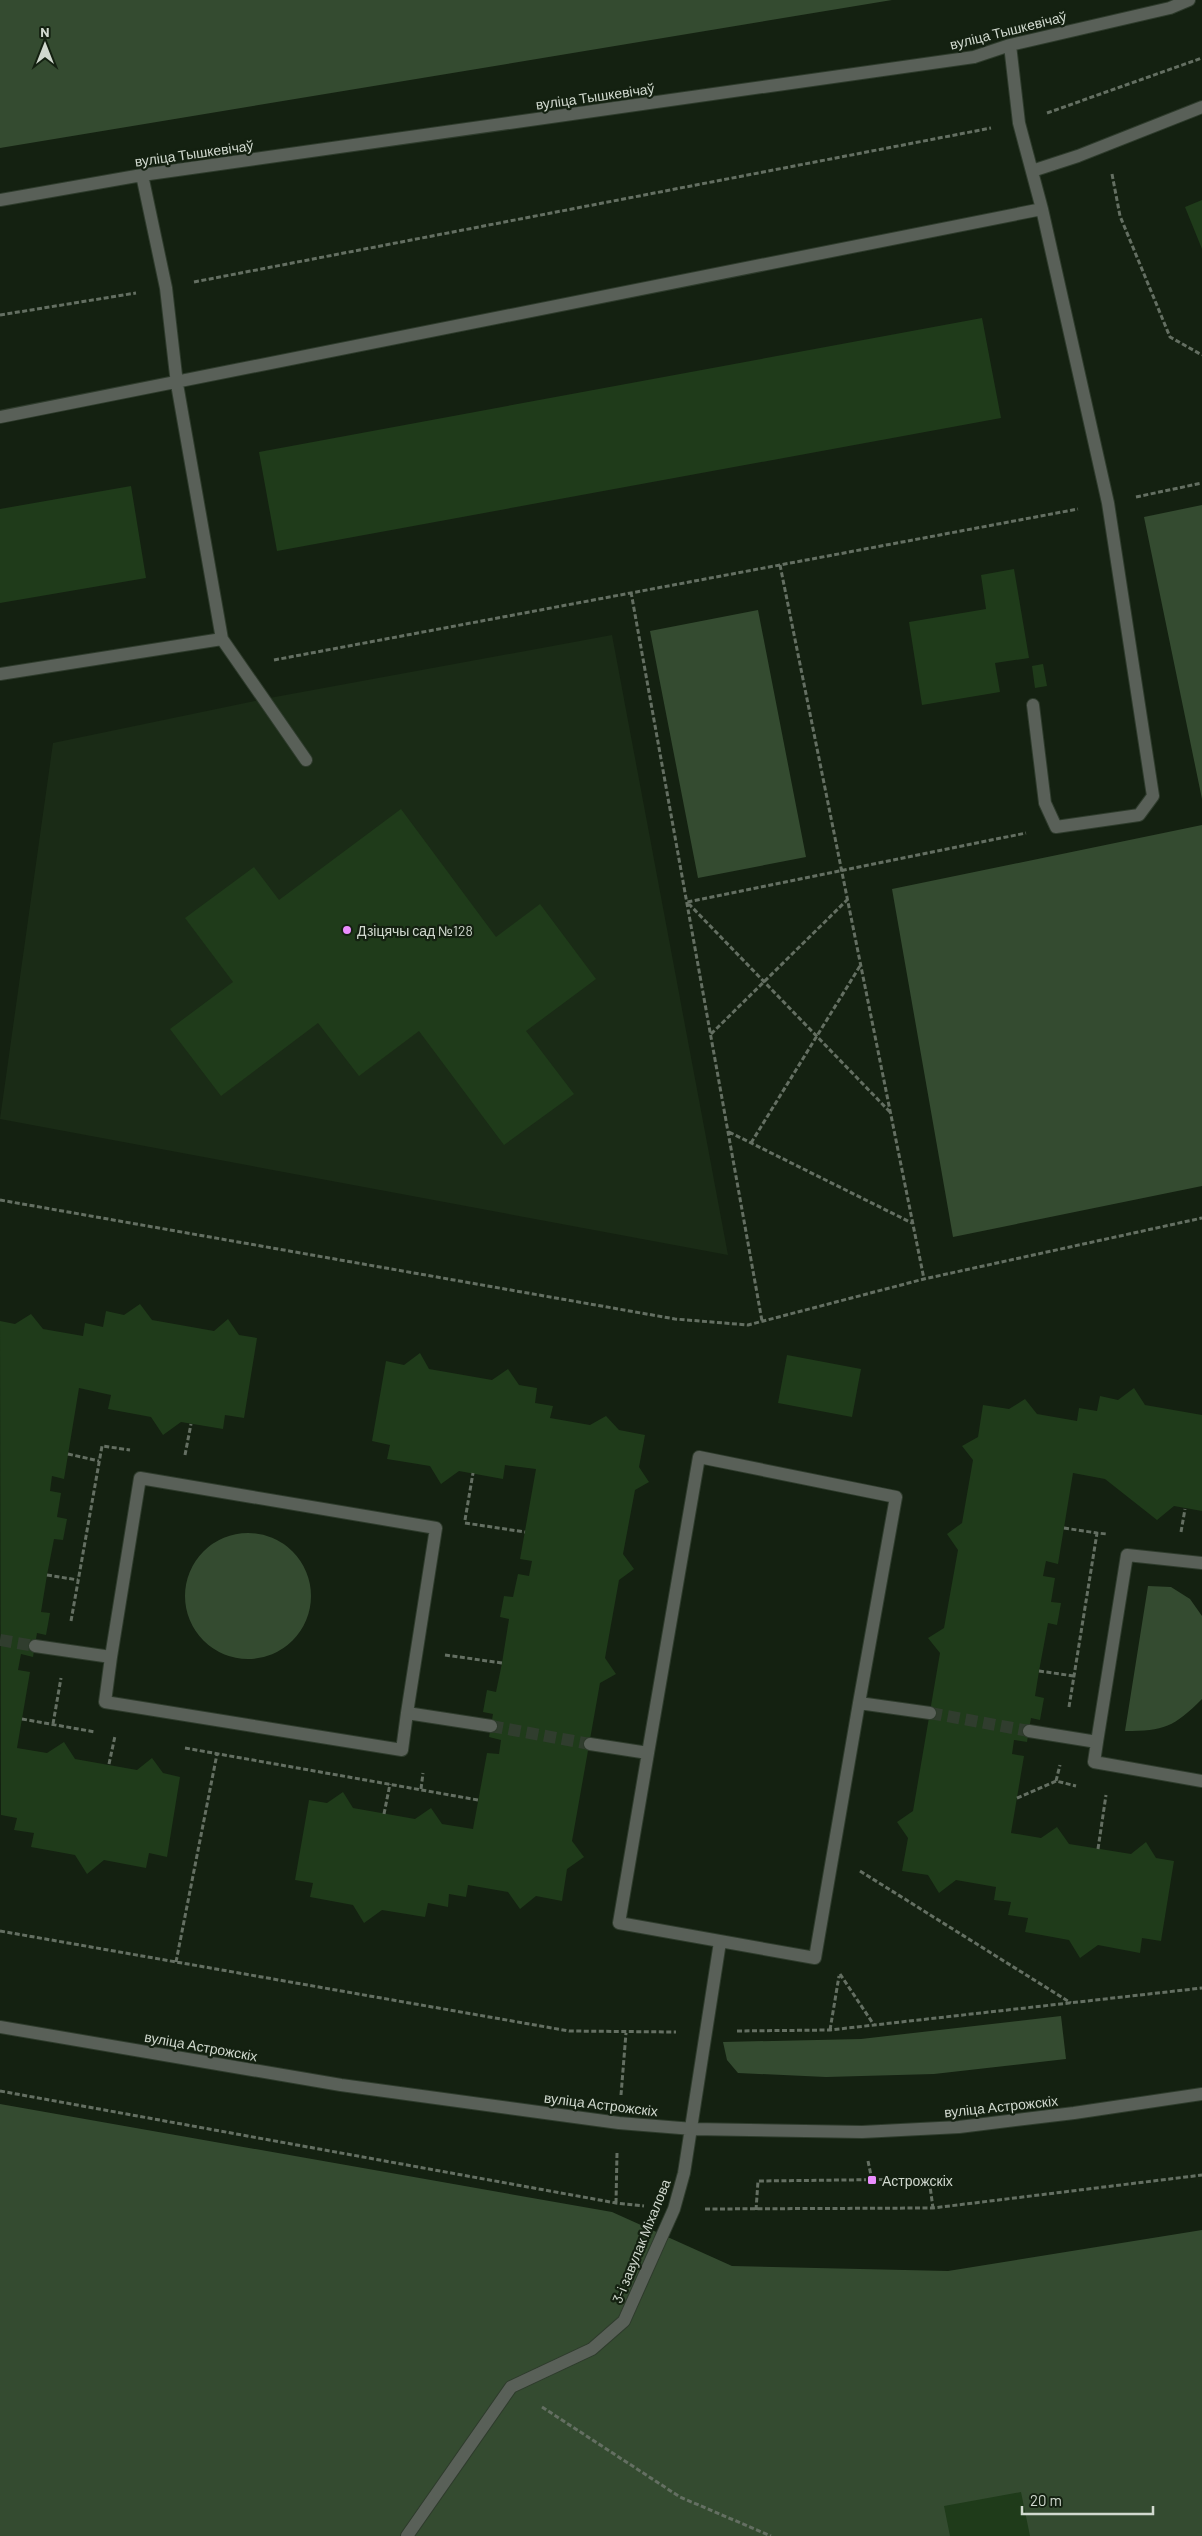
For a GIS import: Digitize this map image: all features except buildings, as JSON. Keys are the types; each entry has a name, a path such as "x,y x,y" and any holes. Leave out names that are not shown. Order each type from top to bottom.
{"street":[{"name":"вуліца Тышкевічаў","path":"0,200 142,175 974,57 1010,45 1170,8 1189,0"},
{"path":"1010,45 1019,123 1042,209 1108,503 1153,796 1139,814 1056,827 1045,803 1034,705"},
{"path":"1032,171 1078,156 1202,107"},
{"path":"142,175 166,288 177,384 222,639 306,760"},
{"path":"0,417 177,384 1042,209"},
{"path":"0,674 222,639"},
{"path":"699,1457 896,1497 815,1958 619,1924 648,1753 699,1457"},
{"path":"140,1478 436,1528 402,1750 105,1702 112,1657 140,1478"},
{"path":"1202,1563 1128,1555 1094,1762 1202,1781"},
{"path":"35,1646 112,1657"},
{"path":"859,1703 930,1713"},
{"path":"407,1713 491,1726"},
{"path":"1029,1731 1097,1742"},
{"path":"590,1744 648,1753"},
{"name":"3-і завулак Міхалова","path":"407,2536 511,2387 592,2349 624,2322 674,2209 684,2173 693,2129 704,2032 720,1942"},
{"name":"вуліца Астрожскіх","path":"0,2026 341,2086 619,2123 693,2129 862,2132 960,2127 1202,2094"}],"path":[{"path":"0,315 166,288 1019,123 1202,58"},
{"path":"1111,169 1120,216 1170,337 1202,356"},
{"path":"241,666 1108,503 1202,483"},
{"path":"780,565 924,1279"},
{"path":"631,592 762,1321"},
{"path":"687,902 1056,827"},
{"path":"711,1034 847,900"},
{"path":"687,902 890,1112"},
{"path":"751,1143 860,966"},
{"path":"728,1132 912,1223"},
{"path":"0,1200 675,1319 748,1325 924,1279 1202,1218"},
{"path":"68,1454 99,1461"},
{"path":"465,1522 525,1532"},
{"path":"1064,1528 1097,1533"},
{"path":"47,1575 78,1580"},
{"path":"443,1654 502,1663"},
{"path":"1039,1671 1074,1676"},
{"path":"22,1719 97,1732"},
{"path":"106,1734 124,1738"},
{"path":"109,1764 115,1736"},
{"path":"180,1747 478,1800"},
{"path":"176,1962 217,1753"},
{"path":"1017,1798 1056,1781 1082,1787"},
{"path":"384,1814 390,1784"},
{"path":"1098,1791 1107,1793 1098,1849"},
{"path":"857,1869 1071,2003"},
{"path":"0,1930 569,2031 704,2032 830,2030 1202,1988"},
{"path":"840,1973 874,2025"},
{"path":"0,2091 616,2203 674,2209 934,2208 1202,2175"},
{"path":"756,2210 758,2181 929,2179 934,2208"},
{"path":"511,2387 680,2497 771,2536"}],"shaded area":[{"path":"0,0 892,0 0,148"},
{"path":"1202,505 1202,799 1144,517"},
{"path":"758,610 806,857 698,878 650,631"},
{"name":"Дзіцячы сад №128","path":"612,635 728,1255 0,1119 53,743 264,699"},
{"path":"1202,825 1202,1186 953,1237 892,889"},
{"path":"248,1533 272,1538 293,1551 306,1572 311,1596 306,1620 293,1641 272,1654 248,1659 224,1654 203,1641 190,1620 185,1596 190,1572 203,1551 224,1538"},
{"path":"1148,1586 1171,1587 1190,1599 1202,1616 1202,1699 1184,1716 1168,1725 1150,1730 1125,1731"},
{"path":"1061,2016 1066,2059 934,2074 826,2077 738,2073 727,2060 723,2042 861,2039"},
{"path":"0,2104 612,2212 732,2266 948,2271 1202,2230 1202,2536 0,2536"}],"tunnel":[{"path":"0,1640 35,1646"},
{"path":"930,1713 1029,1731"},
{"path":"491,1726 590,1744"}],"place":[{"name":"Дзіцячы сад №128","path":"347,930"},
{"name":"Астрожскіх","path":"872,2180"}]}
